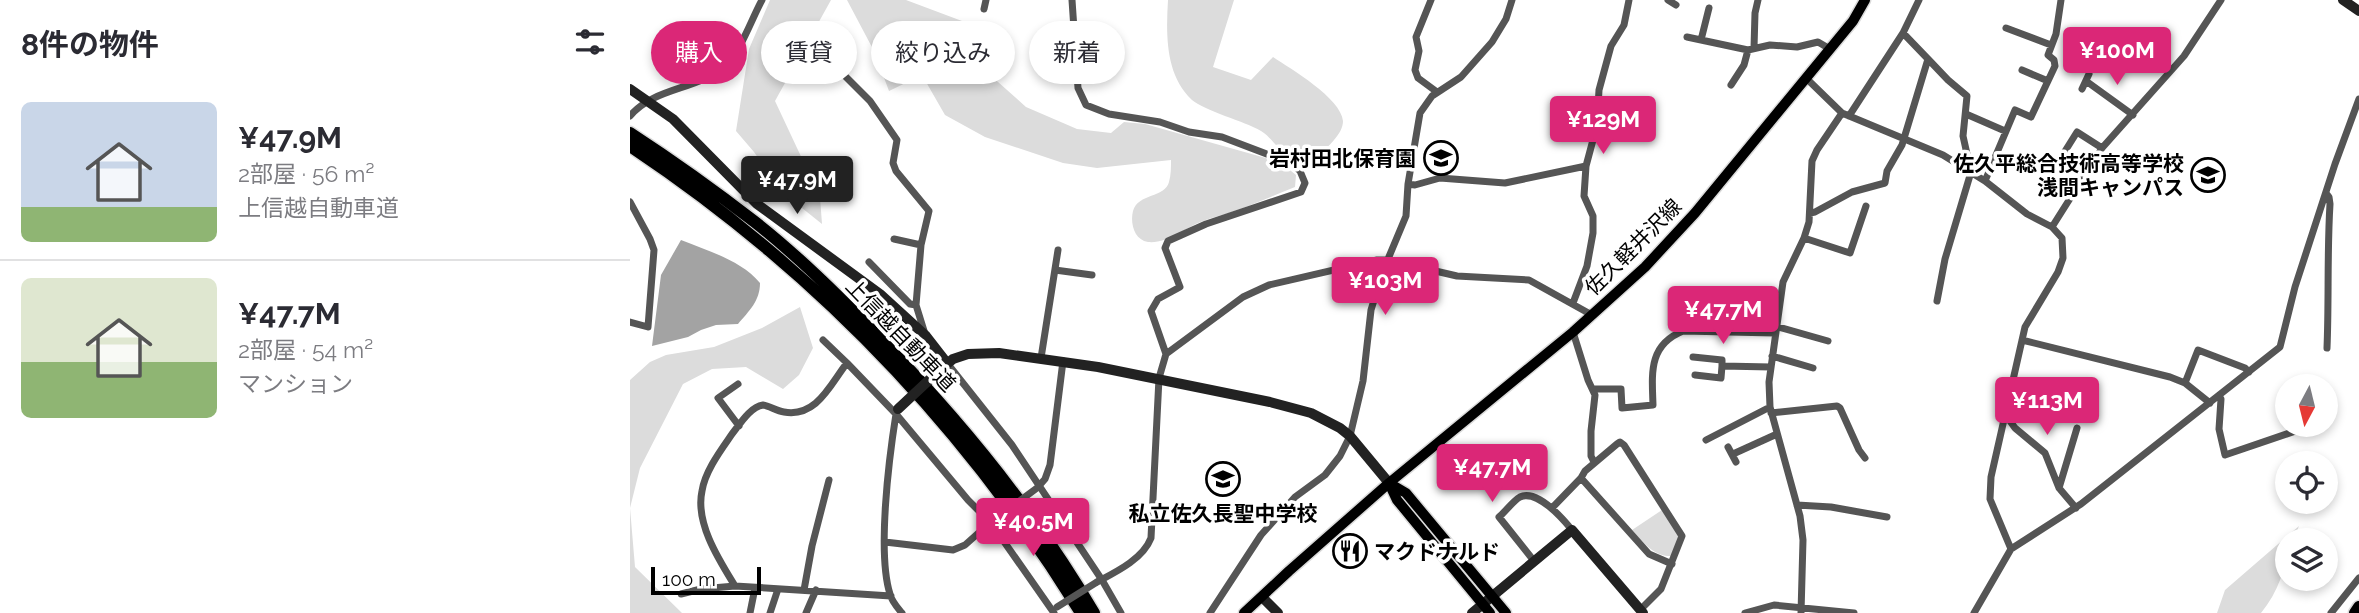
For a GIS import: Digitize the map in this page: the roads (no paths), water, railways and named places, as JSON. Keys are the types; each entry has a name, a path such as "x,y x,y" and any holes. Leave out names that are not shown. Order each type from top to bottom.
{"highway":[{"name":"上信越自動車道","path":"630,133 757,224 834,292 873,331 950,414 999,474 1053,549 1094,613"},
{"name":"上信越自動車道","path":"630,146 760,241 827,301 903,377 975,460 1007,502 1081,613"},
{"path":"2355,613 2359,607"}],"main road":[{"name":"佐久軽井沢線","path":"1244,613 1389,483 1623,288 1675,236 1853,21 1865,0"},
{"path":"1389,483 1406,493 1489,605 1506,613"}],"street":[{"path":"630,116 642,103 716,73 728,63 762,0"},
{"path":"984,9 986,0"},
{"path":"1072,0 1078,88 1086,105 1109,114 1160,122 1189,132 1222,137 1293,164 1300,170 1306,183 1301,192 1206,224 1168,241 1165,247 1180,287 1158,299 1151,312 1166,354"},
{"path":"1431,0 1416,37 1419,51 1415,70 1418,78 1437,92"},
{"path":"1210,613 1261,534 1295,497 1325,475 1340,456 1350,436 1363,382 1371,310 1382,271 1406,216 1418,120 1423,107 1437,92 1461,77 1492,42 1506,19 1512,0"},
{"path":"1573,303 1587,266 1593,233 1593,216 1584,195 1586,166 1597,125 1599,90 1612,46 1624,25 1629,0"},
{"path":"1731,85 1751,49 1758,0"},
{"path":"1801,610 1803,540 1797,505 1771,410 1772,356 1786,272 1804,238 1810,212 1811,166 1814,155 1903,33 1919,0"},
{"path":"1985,181 2015,110 2031,117 2056,64 2048,56 2056,34 2061,0"},
{"path":"2052,226 2102,148 2184,56 2221,0"},
{"path":"2343,0 2359,11"},
{"path":"1667,2 1676,5"},
{"path":"1701,40 1709,8"},
{"path":"2006,28 2051,46"},
{"path":"1903,33 1967,96 1963,136 1971,172 1945,259 1937,301"},
{"path":"1687,37 1751,49 1770,44 1797,47 1818,42 1829,49"},
{"path":"1810,212 1868,186 1884,185 1891,163 1902,145 1928,59"},
{"path":"2022,70 2048,80"},
{"path":"1806,78 1845,114 1943,155 1985,181 2027,214 2052,226 2062,238 2063,258 2058,272 2031,316 2022,340 1991,477 1989,494 2011,549"},
{"path":"2086,81 2133,116"},
{"path":"852,84 870,101 897,140 893,163 896,171 929,211 921,245 916,305 926,336"},
{"path":"630,89 649,100 698,143 757,204 880,294 926,336 945,365 1013,445 1121,613"},
{"path":"1974,613 2011,549 2076,508 2280,347 2295,287 2359,99"},
{"path":"1966,114 2005,131"},
{"path":"2086,170 2062,156 2077,132 2102,148"},
{"path":"1408,184 1415,185 1440,178 1505,183 1586,166"},
{"path":"2326,194 2330,204 2326,261 2327,348"},
{"path":"630,202 650,239 654,258 648,327 630,322"},
{"path":"1804,238 1850,253 1866,206"},
{"path":"1854,213 1863,215"},
{"path":"894,239 921,245"},
{"path":"1041,358 1058,250"},
{"path":"824,340 897,411 992,521 1052,611 1144,552 1152,538 1162,362 1166,354 1243,297 1269,285 1342,267 1388,260 1457,276 1529,279 1592,314"},
{"path":"869,262 910,304 916,305"},
{"path":"1055,270 1092,275"},
{"path":"1594,390 1620,388 1622,408 1653,405 1653,361 1668,340 1683,331 1775,330 1828,341"},
{"path":"1573,332 1588,380 1594,390 1591,456 1594,462"},
{"path":"2022,340 2145,370 2185,383 2210,403"},
{"path":"2185,383 2198,350 2249,372"},
{"path":"902,613 891,596 885,542 886,508 897,411 945,365 959,356 977,352 1063,361 1224,391 1311,413 1330,421 1350,436 1389,483"},
{"path":"1772,356 1813,368"},
{"path":"1693,358 1722,360 1721,378 1695,375"},
{"path":"885,542 953,550 965,545 1038,487 1049,465 1063,361"},
{"path":"734,586 707,530 701,502 702,490 716,458 756,406 767,405 780,412 793,413 816,403 830,390 847,363"},
{"path":"1722,366 1771,367"},
{"path":"738,384 718,398 739,426"},
{"path":"2219,396 2219,429 2225,455 2275,438"},
{"path":"1706,440 1771,410 1837,406 1858,450 1865,458"},
{"path":"2005,414 2015,428 2045,453 2059,488 2076,508"},
{"path":"2059,488 2077,428"},
{"path":"1736,463 1730,450 1777,434"},
{"path":"1534,561 1499,517 1521,497 1526,496 1552,508 1641,611 1661,589 1681,542 1680,532 1624,445 1617,444 1594,462 1552,508"},
{"path":"1581,478 1649,554 1672,564"},
{"path":"804,590 829,480"},
{"path":"1797,505 1831,507 1887,517"},
{"path":"1472,613 1489,605 1534,561 1572,530"},
{"path":"2331,613 2359,578"},
{"path":"681,594 734,586 891,596"},
{"path":"750,613 755,588"},
{"path":"770,613 778,589"},
{"path":"806,613 816,590"},
{"path":"1262,597 1278,613"},
{"path":"1745,613 1774,605 1801,610 1853,613"}],"place":[{"name":"岩村田北保育園","path":"1441,158"},
{"name":"佐久平総合技術高等学校 浅間キャンパス","path":"2208,175"},
{"name":"私立佐久長聖中学校","path":"1223,479"},
{"name":"マクドナルド","path":"1350,551"}]}
